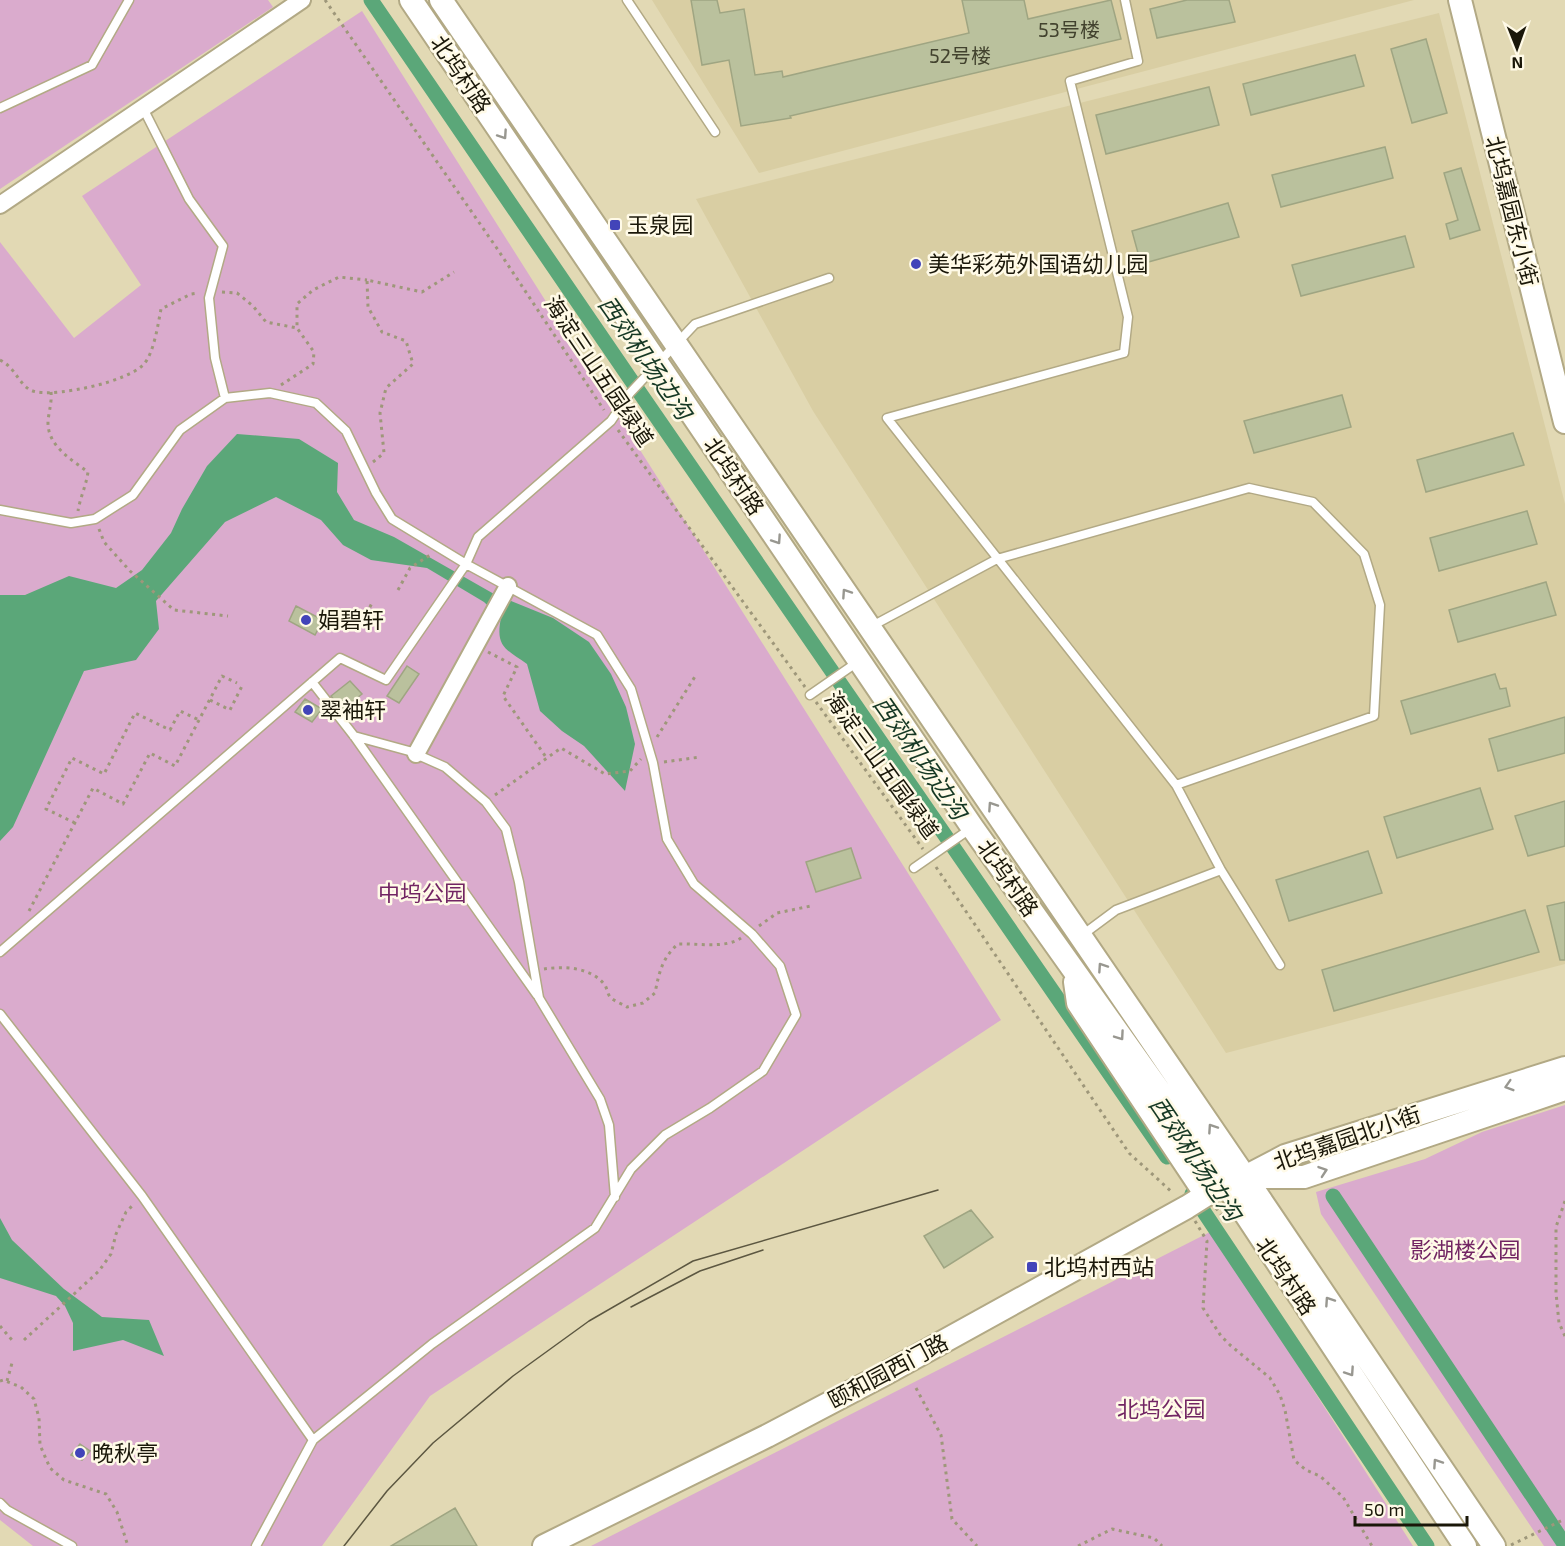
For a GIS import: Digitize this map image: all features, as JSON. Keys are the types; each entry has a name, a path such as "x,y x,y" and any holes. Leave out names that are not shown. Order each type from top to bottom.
{"main road":[{"name":"北坞村路","path":"411,0 658,364 851,666 966,832 1074,971 1216,1191 1494,1546"},
{"name":"北坞村路","path":"441,0 1080,936 1216,1191"},
{"name":"北坞嘉园东小街","path":"1460,0 1565,422"},
{"name":"北坞村路","path":"1074,971 1078,1003 1216,1191 1465,1546"},
{"name":"北坞嘉园北小街","path":"1216,1191 1285,1156 1565,1068"},
{"name":"北坞嘉园北小街","path":"1216,1191 1304,1178 1565,1089"},
{"name":"颐和园西门路","path":"544,1546 767,1436 884,1375 1216,1191"}],"street":[{"path":"0,205 302,0"},
{"path":"416,754 508,586"}],"lane":[{"path":"0,108 92,65 129,0"},
{"path":"627,0 715,132"},
{"path":"1125,0 1138,61 1070,81 1128,316 1125,353 887,418 1176,785 1221,870 1280,964"},
{"path":"142,108 189,199 223,246 209,298 215,358 225,398"},
{"path":"0,952 340,658 386,681 466,564 478,537 611,421 630,393 695,324 829,278"},
{"path":"0,510 59,521 77,522 95,519 133,495 180,430 225,398 270,393 316,403 346,431 376,493 392,519 466,564 597,635 631,689 650,750 667,839 694,884 750,932 780,966 796,1015 763,1071 710,1108 665,1135 631,1169 595,1228 432,1344 313,1440 256,1546"},
{"path":"870,628 997,559 1249,488 1313,502 1364,554 1380,605 1374,716 1176,785"},
{"path":"810,694 851,666"},
{"path":"312,682 354,736 538,998 600,1099 609,1125 615,1197"},
{"path":"354,736 416,754 445,767 486,802 506,829 519,882 538,998"},
{"path":"914,868 966,832"},
{"path":"1080,936 1116,910 1221,870"},
{"path":"0,1014 142,1196 313,1440"},
{"path":"0,1503 8,1510 72,1546"}],"path":[{"name":"海淀三山五园绿道","path":"325,0 496,247 611,421 810,694 933,855 1129,1153 1216,1191 1207,1241 1203,1308 1230,1345 1269,1378 1280,1395 1294,1460 1306,1470 1320,1476 1343,1497 1372,1546"},
{"path":"270,393 313,364 314,352 297,328 297,304 313,290 339,277 367,280 422,292 454,272"},
{"path":"365,468 384,453 380,413 386,388 413,364 406,341 382,332 372,315 368,307 367,280"},
{"path":"0,360 10,365 22,384 36,392 72,392 102,384 143,365 152,348 161,309 191,294 237,293 253,306 266,322 297,328"},
{"path":"51,392 48,422 53,441 64,454 88,472 80,499 77,522"},
{"path":"95,519 105,542 130,571 174,610 228,616"},
{"path":"398,590 410,568 426,559 437,547"},
{"path":"334,626 362,622 372,603"},
{"path":"476,645 517,667 503,696 546,758"},
{"path":"486,802 561,748 605,774 630,771 650,750 696,675"},
{"path":"15,939 93,788 123,804 150,753 175,766 222,676 237,683"},
{"path":"209,700 230,710 242,686"},
{"path":"75,823 46,809 72,758 105,774 135,712 170,730 180,711 199,720"},
{"path":"653,763 700,757"},
{"path":"533,970 556,967 579,969 596,976 605,985 610,997 627,1007 643,1003 655,993 660,969 668,953 678,944 736,942 777,914 811,906"},
{"path":"24,1340 99,1271 111,1254 116,1234 126,1212 142,1196"},
{"path":"1565,1201 1556,1227 1556,1293 1560,1323 1565,1336"},
{"path":"0,1326 12,1340"},
{"path":"7,1381 12,1363"},
{"path":"0,1381 7,1381 21,1387 33,1399 39,1418 40,1445 50,1468 64,1480 106,1494 117,1512 128,1546"},
{"path":"916,1388 941,1435 952,1520 977,1546"},
{"path":"1509,1546 1565,1519"},
{"path":"1078,1546 1112,1529 1154,1538 1162,1546"}],"shaded area":[{"path":"652,0 1414,0 759,173"},
{"path":"1439,13 1565,504 1565,964 1226,1053 813,411 696,199"},
{"path":"237,434 299,439 338,463 337,492 354,520 394,537 494,594 553,618 589,642 611,674 626,707 635,744 625,791 584,746 562,731 540,711 527,664 504,646 500,635 501,618 484,602 427,568 371,560 343,545 321,520 276,497 225,522 156,601 159,629 136,660 84,671 13,827 0,841 0,595 25,595 69,576 116,588 142,570 171,533 207,466"},
{"path":"0,1218 12,1240 64,1289 102,1317 149,1320 164,1356 123,1340 73,1351 73,1323 65,1306 56,1296 0,1278"}],"green space":[{"path":"0,0 268,0 273,7 0,189"},
{"name":"中坞公园","path":"362,11 1001,1020 430,1396 322,1546 33,1546 0,1520 0,242 74,338 141,285 82,196"},
{"name":"影湖楼公园","path":"1565,1105 1565,1546 1544,1546 1321,1214 1316,1192 1425,1159 1482,1132"},
{"name":"北坞公园","path":"1212,1231 1413,1546 591,1546"}],"building":[{"path":"691,0 717,0 720,13 744,9 755,75 782,71 783,77 969,33 962,0 1024,0 1028,19 1111,0 1121,39 790,116 791,118 741,126 729,60 702,65"},
{"path":"1187,0 1229,0 1235,22 1157,38 1150,9"},
{"path":"1426,39 1447,113 1412,123 1391,49"},
{"path":"1355,55 1364,86 1251,115 1243,84"},
{"path":"1209,87 1219,125 1106,154 1096,115"},
{"path":"1385,147 1393,178 1281,207 1272,175"},
{"path":"1461,168 1480,230 1450,239 1446,224 1458,220 1444,173"},
{"path":"1228,203 1239,237 1141,264 1132,231"},
{"path":"1405,236 1414,267 1301,296 1292,265"},
{"path":"1342,395 1351,427 1254,453 1244,421"},
{"path":"1513,433 1524,465 1426,492 1417,460"},
{"path":"1527,511 1537,544 1439,571 1430,538"},
{"path":"1546,582 1556,615 1458,642 1449,610"},
{"name":"娟碧轩","path":"296,606 323,620 315,635 289,621"},
{"path":"407,666 419,674 399,703 387,696"},
{"path":"1495,674 1500,689 1506,688 1510,706 1411,734 1401,701"},
{"path":"350,681 362,694 342,710 331,696"},
{"name":"翠袖轩","path":"305,699 322,709 312,722 295,712"},
{"path":"1565,717 1565,753 1498,771 1489,739"},
{"path":"1480,788 1493,829 1397,858 1384,817"},
{"path":"1565,801 1565,846 1528,856 1515,816"},
{"path":"851,848 861,878 816,892 806,862"},
{"path":"1368,851 1382,893 1289,921 1276,880"},
{"path":"1565,902 1565,960 1560,960 1547,906"},
{"path":"1525,910 1539,952 1334,1011 1322,970"},
{"path":"971,1210 993,1237 944,1268 924,1236"},
{"name":"晚秋亭","path":"80,1444 90,1451 82,1460 71,1455"},
{"path":"455,1508 477,1546 391,1546"}],"waterway":[{"name":"西郊机场边沟","path":"371,0 1167,1157"},
{"name":"西郊机场边沟","path":"1192,1194 1427,1546"},
{"path":"1333,1196 1565,1545"}],"tram line":[{"path":"344,1546 387,1491 433,1443 513,1376 589,1321 693,1261 938,1190"},
{"path":"631,1307 700,1271 763,1250"}],"place":[{"name":"玉泉园","path":"615,225"},
{"name":"美华彩苑外国语幼儿园","path":"916,264"},
{"name":"娟碧轩","path":"306,620"},
{"name":"翠袖轩","path":"308,710"},
{"name":"北坞村西站","path":"1032,1267"},
{"name":"晚秋亭","path":"80,1453"}]}
